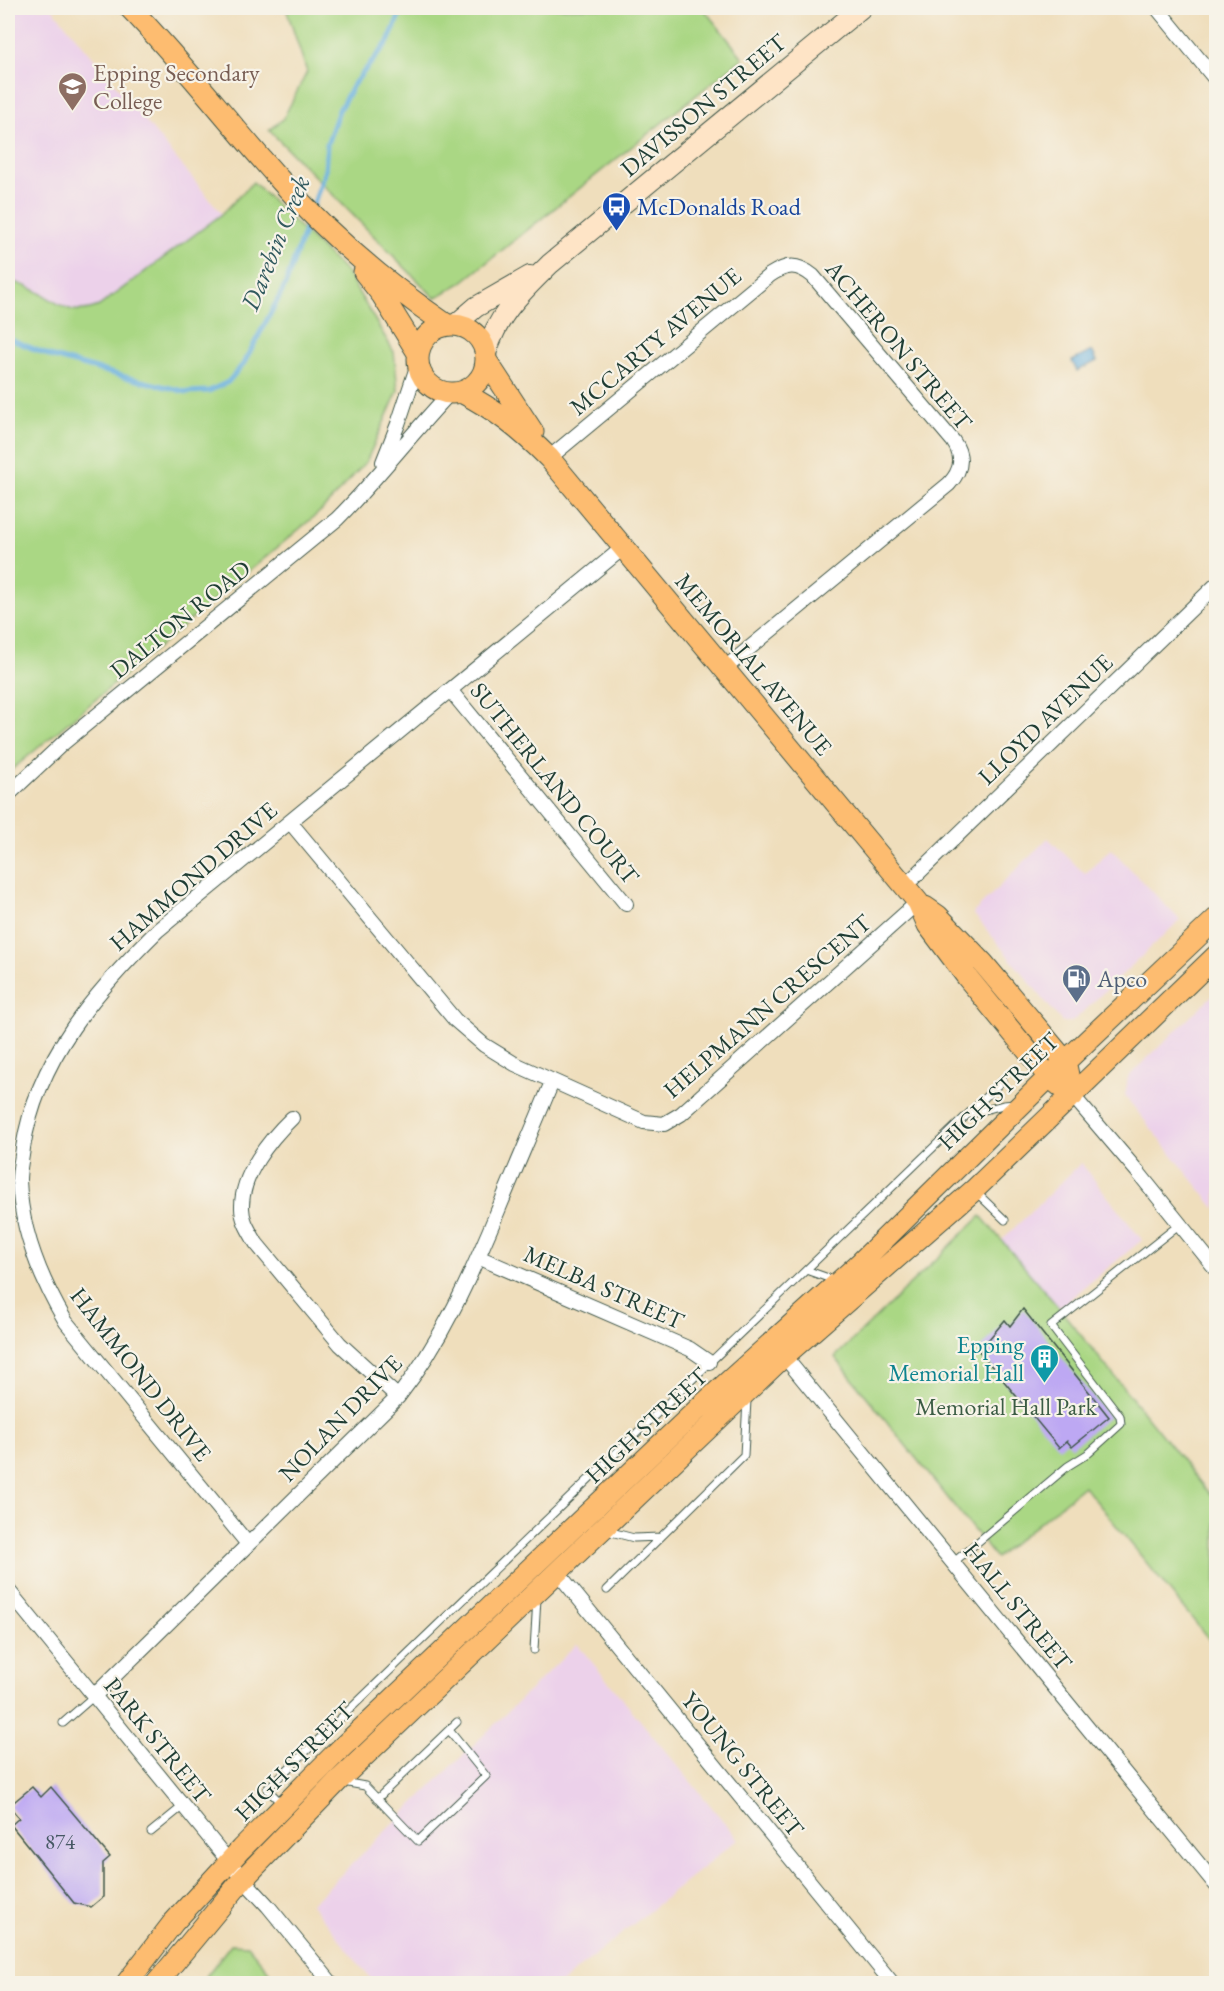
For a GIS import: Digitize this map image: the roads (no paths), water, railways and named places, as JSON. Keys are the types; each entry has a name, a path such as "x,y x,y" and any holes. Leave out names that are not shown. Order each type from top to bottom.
{"main road":[{"path":"130,8 174,53 282,182 340,241 394,286 451,325"},
{"path":"143,8 174,53"},
{"path":"340,241 382,295 418,359 422,375 429,384 439,390 455,392 471,388 479,380 484,370 486,357 482,343 476,334 466,328 451,325 436,328 428,334 421,343 418,359"},
{"name":"MEMORIAL AVENUE","path":"486,357 549,458"},
{"name":"MEMORIAL AVENUE","path":"455,392 482,403 519,428 549,458 918,902 928,925 967,977 1049,1077 1073,1096"},
{"name":"MEMORIAL AVENUE","path":"918,902 938,916 983,963 1065,1061 1073,1096"},
{"name":"HIGH STREET","path":"126,1983 173,1923 334,1755 690,1418 861,1262 1065,1061 1216,919"},
{"name":"HIGH STREET","path":"156,1983 243,1879 338,1781 784,1356 974,1190 1216,956"}],"street":[{"name":"DAVISSON STREET","path":"486,357 494,329 508,306 550,264 861,8"},
{"path":"1157,8 1216,80"},
{"name":"DAVISSON STREET","path":"451,325 476,307 550,264"},
{"name":"MCCARTY AVENUE","path":"549,458 770,275 780,268 793,265"},
{"name":"ACHERON STREET","path":"724,669 949,484 957,476 961,464 960,451 946,432 813,276 803,268 793,265"},
{"name":"DALTON ROAD","path":"378,475 399,424 418,359"},
{"name":"DALTON ROAD","path":"8,795 62,744 337,519 378,475 412,433 455,392"},
{"name":"HAMMOND DRIVE","path":"248,1544 66,1322 46,1287 28,1240 13,1178 45,1074 56,1051 89,1005 126,962 158,930 624,547"},
{"name":"LLOYD AVENUE","path":"905,886 1216,585"},
{"name":"SUTHERLAND COURT","path":"450,690 626,904"},
{"name":"HELPMANN CRESCENT","path":"290,822 455,1020 484,1045 515,1064 552,1082 644,1122 664,1124 681,1114 918,902"},
{"name":"NOLAN DRIVE","path":"94,1696 398,1397 434,1346 478,1257 552,1082"},
{"name":"MEMORIAL AVENUE","path":"1073,1096 1216,1269"},
{"path":"292,1118 272,1138 249,1178 243,1194 242,1210 247,1228 256,1243 325,1328 398,1397"},
{"name":"MELBA STREET","path":"478,1257 690,1349 710,1362"},
{"name":"HALL STREET","path":"784,1356 1216,1885"},
{"name":"YOUNG STREET","path":"558,1573 893,1983"},
{"name":"PARK STREET","path":"8,1592 243,1879 332,1983"}],"lane":[{"path":"8,12 13,8"},
{"path":"283,1806 267,1790 1003,1080"},
{"path":"967,1115 1003,1105 1020,1105"},
{"path":"974,1190 1005,1220"},
{"path":"954,1562 1068,1466 1089,1453 1121,1424 1120,1416 1051,1326 1180,1224"},
{"path":"806,1270 839,1281"},
{"path":"607,1590 744,1455 747,1392"},
{"path":"603,1530 634,1538 660,1537"},
{"path":"534,1650 537,1593"},
{"path":"63,1723 94,1696"},
{"path":"377,1799 457,1722"},
{"path":"338,1781 365,1786 418,1841 486,1776 449,1730"},
{"path":"152,1832 183,1806"}],"water":[{"path":"1092,351 1097,361 1077,371 1072,361"}],"waterway":[{"name":"Darebin Creek","path":"313,206 325,171 327,144 339,110 353,85 388,42 403,8"},
{"name":"Darebin Creek","path":"8,338 53,357 129,378 187,392 209,391 228,382 244,363 285,286 309,218"}],"place":[{"name":"Epping Secondary College","path":"72,112"},
{"name":"McDonalds Road","path":"616,232"},
{"name":"Apco","path":"1076,1004"},
{"name":"Epping Memorial Hall","path":"1045,1384"}],"park label":[{"name":"Memorial Hall Park","path":"1006,1406"}]}
